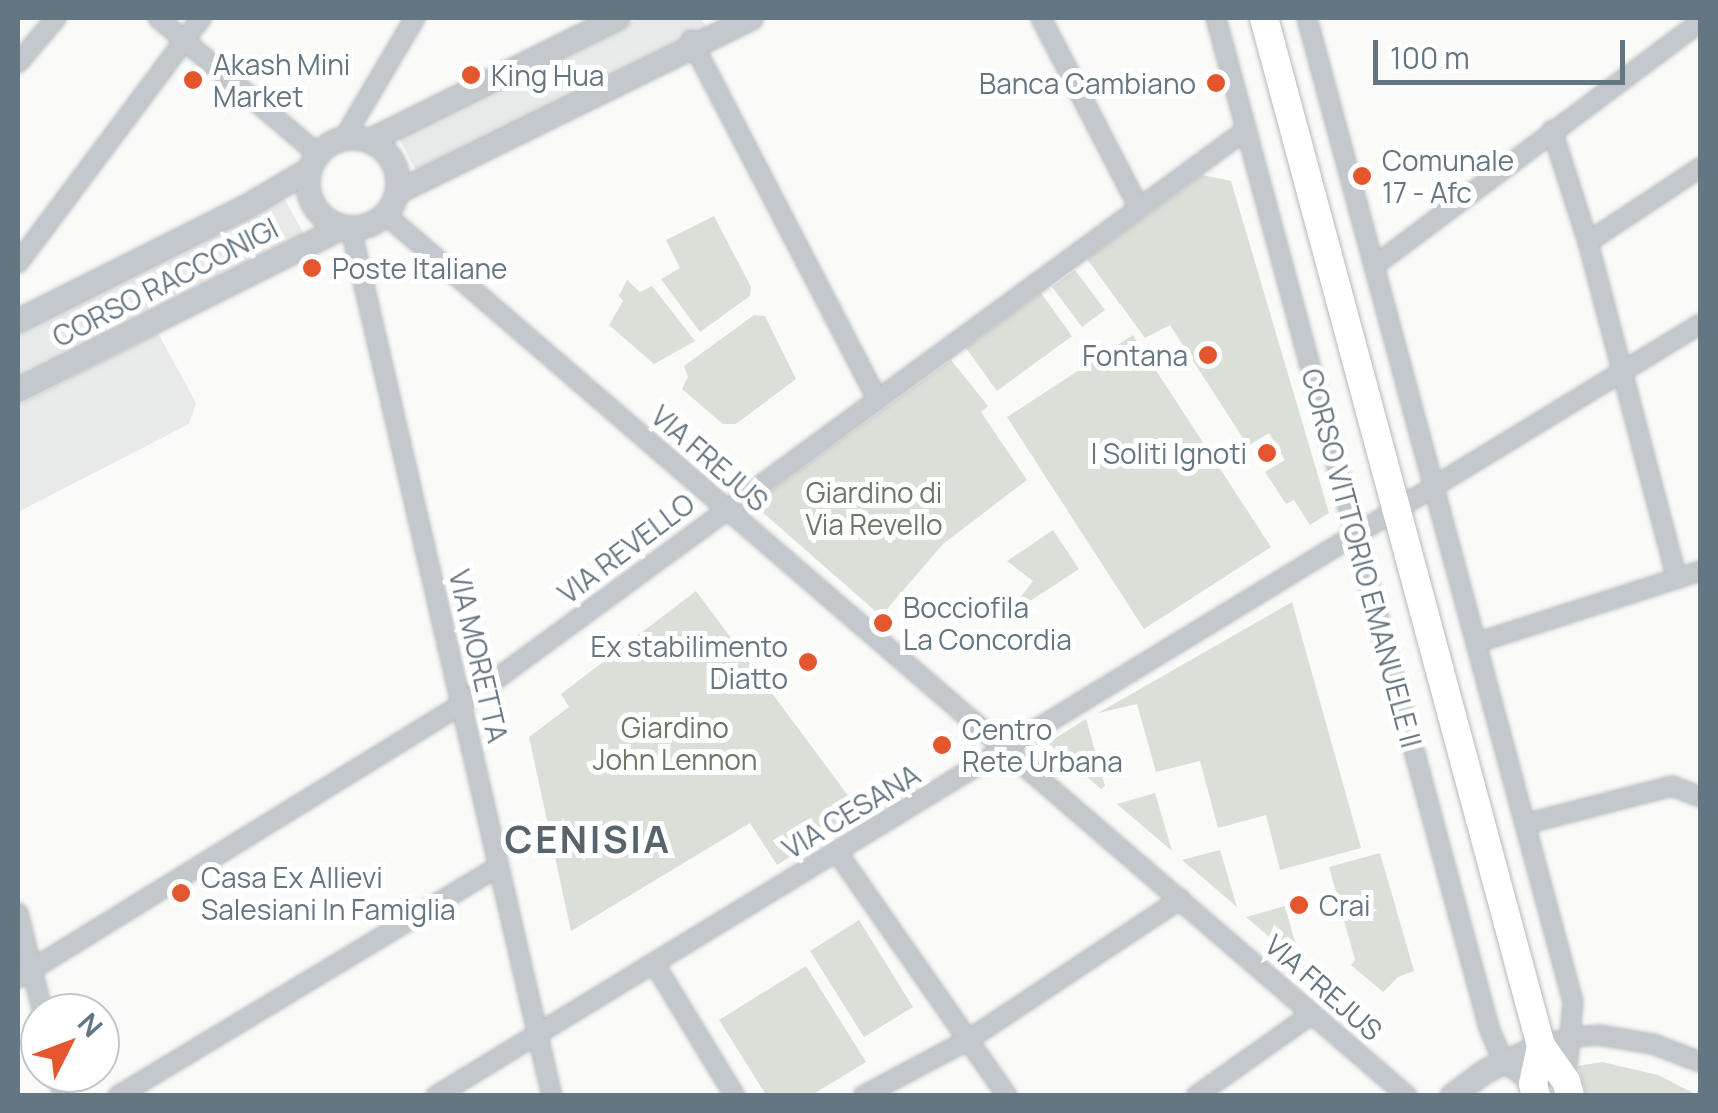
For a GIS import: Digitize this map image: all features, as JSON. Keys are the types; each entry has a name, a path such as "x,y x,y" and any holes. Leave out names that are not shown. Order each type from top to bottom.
{"main road":[{"name":"CORSO VITTORIO EMANUELE II","path":"1264,18 1540,1046 1568,1088"},
{"name":"CORSO VITTORIO EMANUELE II","path":"1534,1090 1540,1046"}],"street":[{"path":"18,63 56,18"},
{"path":"158,18 313,162"},
{"path":"18,264 201,18"},
{"path":"415,18 344,138 313,162 309,196 314,208 346,229 364,228 386,214 398,192 692,43 751,18"},
{"path":"344,138 369,140 618,18"},
{"path":"1041,18 1138,206"},
{"name":"CORSO VITTORIO EMANUELE II","path":"1216,18 1489,1028 1503,1062 1534,1090"},
{"name":"CORSO VITTORIO EMANUELE II","path":"1307,18 1573,1002 1568,1088"},
{"path":"1374,266 1700,22"},
{"path":"692,43 876,399"},
{"name":"VIA REVELLO","path":"25,973 462,704 1246,130"},
{"path":"1552,130 1588,242 1677,578"},
{"path":"369,140 393,161 398,192"},
{"name":"CORSO RACCONIGI","path":"18,321 246,206 313,162"},
{"path":"1588,242 1700,168"},
{"name":"VIA FREJUS","path":"386,214 1407,1096"},
{"name":"CORSO RACCONIGI","path":"18,390 346,229"},
{"name":"VIA MORETTA","path":"346,229 462,704 552,1096"},
{"name":"VIA CESANA","path":"436,1096 1700,324"},
{"path":"1476,643 1700,571"},
{"path":"1525,824 1672,786 1700,797"},
{"path":"837,852 1007,1096"},
{"path":"118,1096 499,866"},
{"path":"862,1096 968,1040 1180,899"},
{"path":"18,912 25,973"},
{"path":"654,963 735,1096"},
{"path":"1196,1096 1312,1014"},
{"path":"1452,1096 1503,1062 1572,1036 1624,1038 1700,1062"}],"shaded area":[{"path":"639,18 701,18 707,29 419,176 399,138"},
{"path":"281,193 304,234 18,379 18,326"},
{"path":"158,333 196,403 189,424 18,512 18,405"}],"green space":[{"path":"1202,175 1231,181 1329,513 1310,525 1294,500 1286,504 1265,472 1285,460 1269,433 1248,446 1170,325 1145,338 1087,259"},
{"path":"714,216 751,287 750,296 700,332 661,279 680,268 666,240"},
{"path":"1075,270 1105,310 1082,327 1052,287"},
{"path":"627,280 640,292 652,286 695,341 654,364 609,325 623,301 619,296"},
{"path":"1041,293 1072,336 997,391 966,348"},
{"path":"754,315 765,316 796,379 736,424 723,424 682,389 688,377 684,366"},
{"path":"1133,335 1271,547 1144,629 1007,417"},
{"name":"Giardino di Via Revello","path":"951,360 988,406 981,412 1027,480 943,544 881,616 753,504"},
{"path":"1053,530 1079,569 1021,607 1016,603 1033,581 1007,561"},
{"name":"Giardino John Lennon","path":"696,591 861,813 777,865 750,823 571,931 529,737 569,707 561,694"},
{"path":"1292,602 1361,848 1280,870 1266,815 1218,828 1200,761 1156,772 1137,704 1098,713"},
{"path":"1086,719 1105,786 1101,789 1048,743"},
{"path":"1155,793 1172,851 1117,804"},
{"path":"1220,850 1237,907 1182,860"},
{"path":"1380,853 1414,971 1398,977 1383,992 1351,965 1355,960 1329,867"},
{"path":"1285,906 1301,964 1246,917"},
{"path":"859,920 913,1007 864,1037 810,951"},
{"path":"806,966 866,1062 812,1095 766,1095 719,1020"},
{"path":"1602,1062 1658,1075 1697,1095 1586,1095 1578,1066"}],"place":[{"name":"King Hua","path":"471,75"},
{"name":"Akash Mini Market","path":"193,80"},
{"name":"Banca Cambiano","path":"1216,83"},
{"name":"Comunale 17 - Afc","path":"1362,176"},
{"name":"Poste Italiane","path":"312,268"},
{"name":"Fontana","path":"1208,355"},
{"name":"I Soliti Ignoti","path":"1267,453"},
{"name":"Bocciofila La Concordia","path":"883,623"},
{"name":"Ex stabilimento Diatto","path":"808,662"},
{"name":"Centro Rete Urbana","path":"942,745"},
{"name":"Casa Ex Allievi Salesiani In Famiglia","path":"181,893"},
{"name":"Crai","path":"1299,905"}],"district":[{"name":"CENISIA","path":"588,839"}]}
